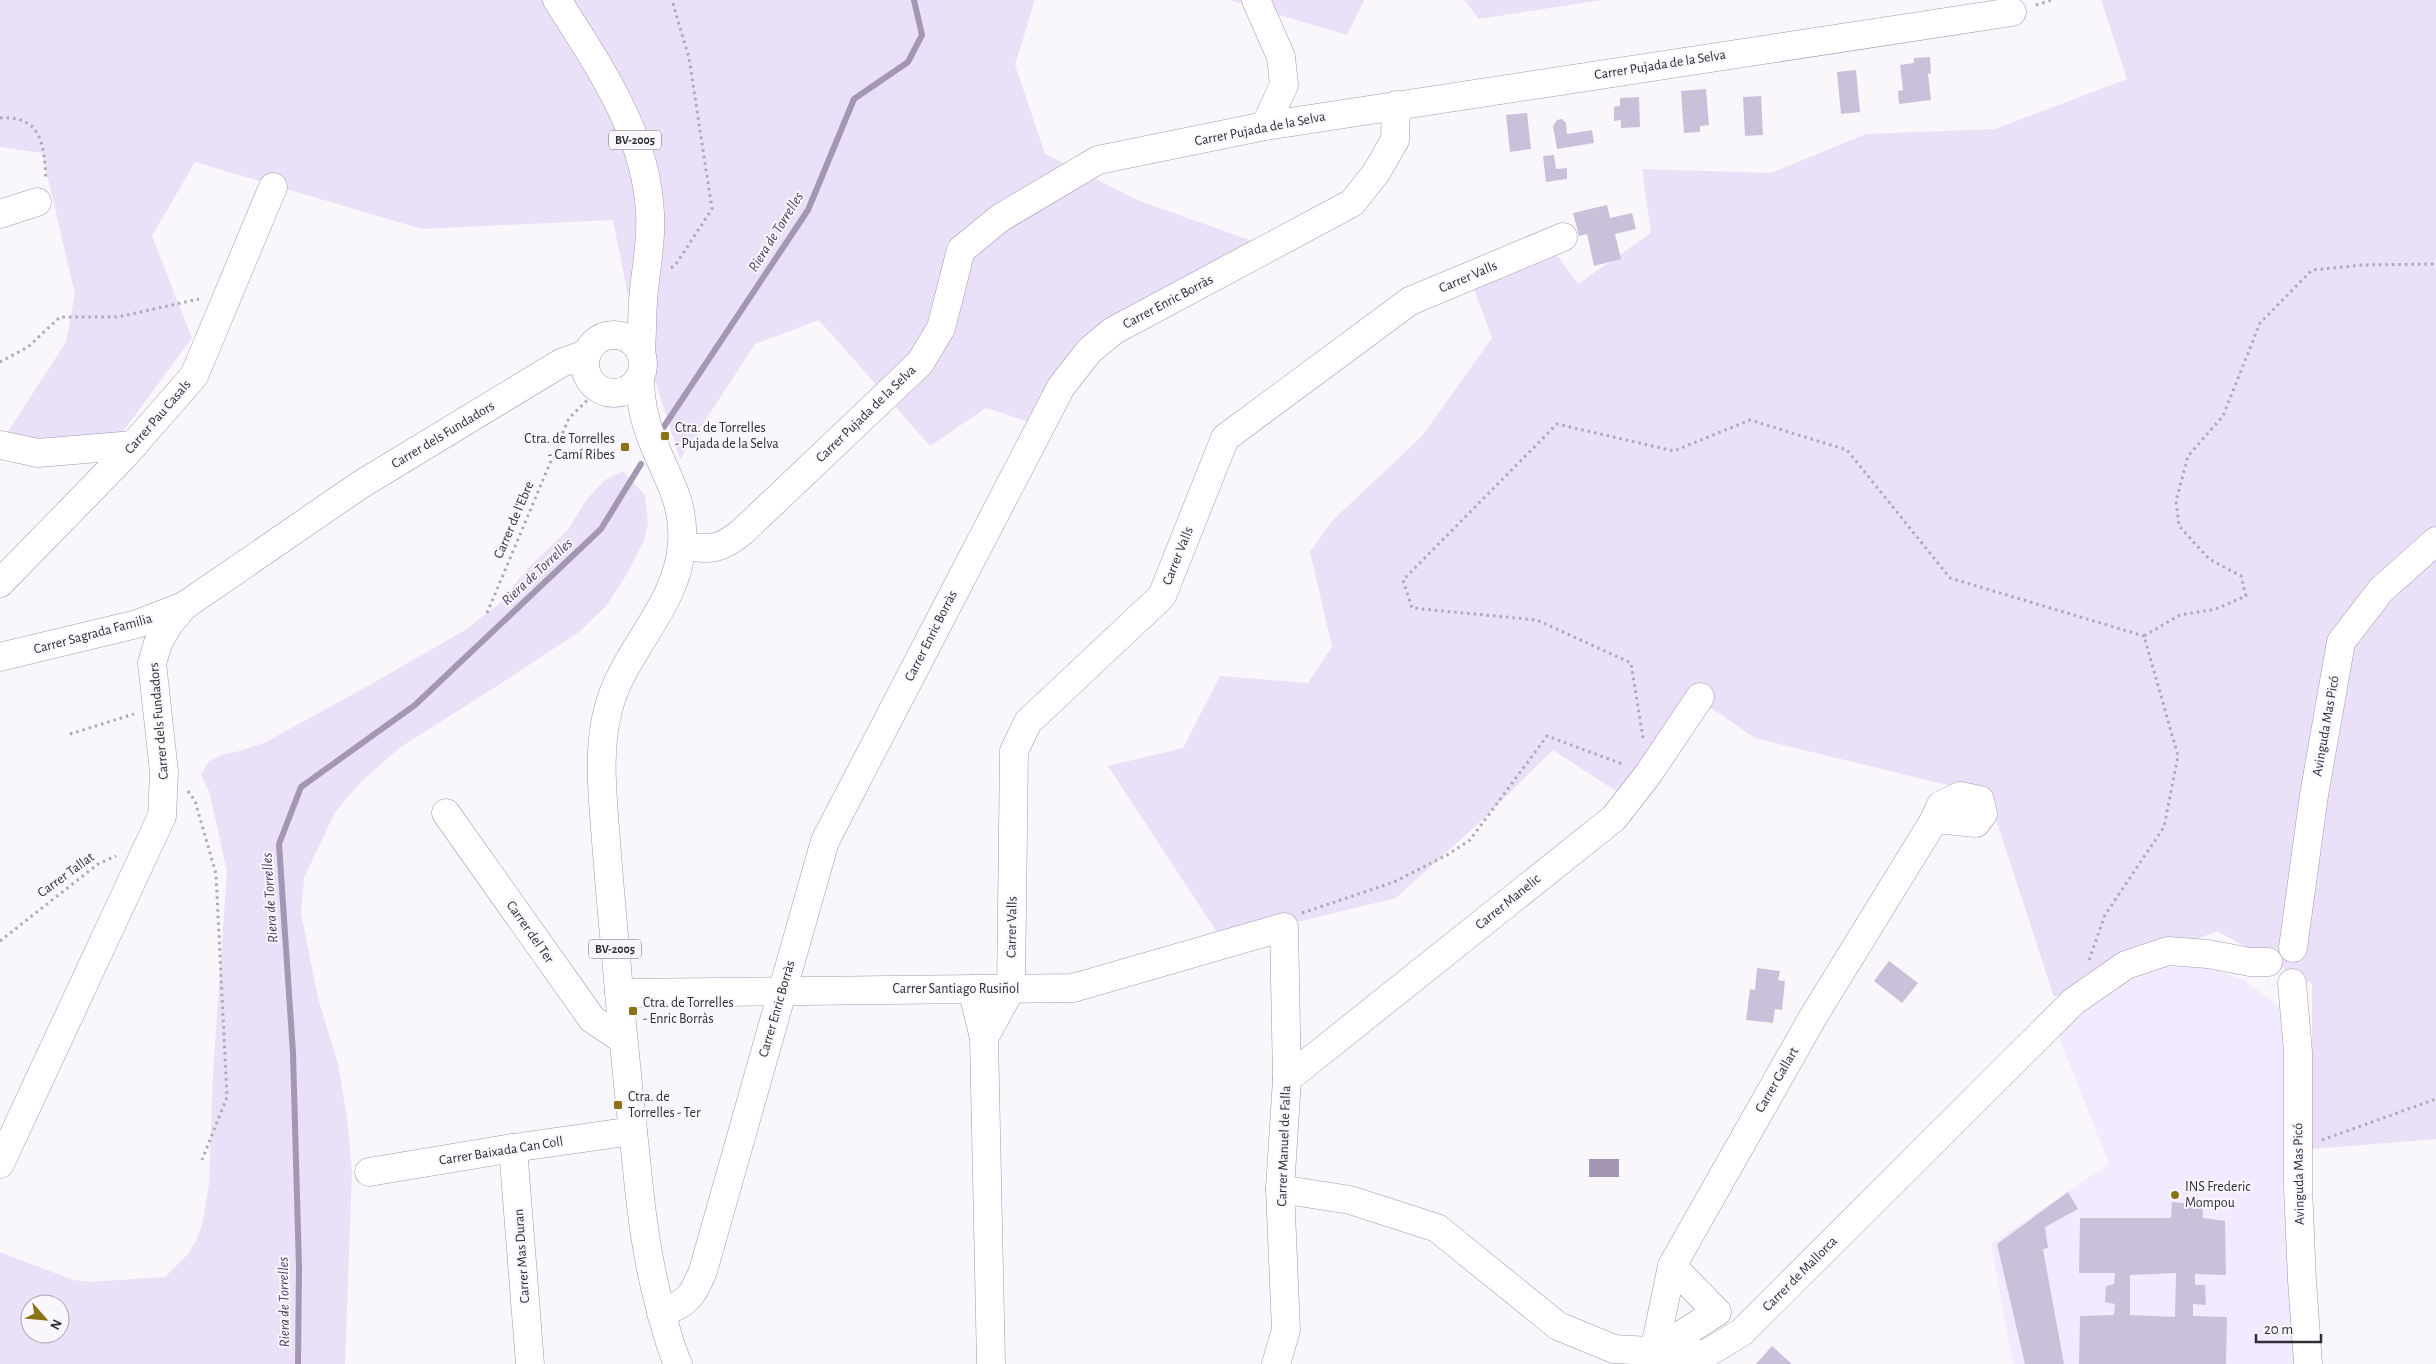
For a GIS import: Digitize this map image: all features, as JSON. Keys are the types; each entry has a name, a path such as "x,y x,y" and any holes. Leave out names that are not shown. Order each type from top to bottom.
{"street":[{"name":"BV-2005","path":"556,0 611,88 632,134 646,177 650,214 650,254 644,294 640,396 653,441 680,505 683,526 682,546 676,579 626,668 614,695 608,709 602,747 603,806 623,1040 643,1227 651,1278 670,1348 678,1364"},
{"path":"1256,0 1281,57 1284,85 1265,126"},
{"name":"Carrer Pujada de la Selva","path":"682,546 710,548 727,545 742,532 920,363 941,328 960,250 1000,218 1098,160 1265,126 2012,12"},
{"name":"Carrer Enric Borràs","path":"661,1313 681,1305 693,1294 703,1271 825,841 1061,388 1089,351 1113,331 1352,202 1376,173 1395,140 1396,105"},
{"name":"Carrer Pau Casals","path":"0,583 134,445 194,376 274,187"},
{"path":"0,214 38,202"},
{"name":"Carrer Valls","path":"984,1038 1011,988 1014,751 1028,722 1162,596 1226,438 1410,301 1563,237"},
{"path":"613,335 644,294"},
{"path":"586,354 594,342 606,336 613,335 630,340 640,365 627,390 616,393 603,390"},
{"name":"BV-2005","path":"586,354 586,374 653,441"},
{"name":"Carrer dels Fundadors","path":"0,1164 153,839 162,816 165,795 164,772 152,663 158,643 169,624 184,606 360,485 561,363 586,354"},
{"path":"0,445 38,453 134,445"},
{"name":"Avinguda Mas Picó","path":"2293,948 2314,795 2341,642 2381,590 2436,541"},
{"name":"Carrer Sagrada Familia","path":"0,657 137,624 184,606"},
{"name":"Carrer Manelic","path":"1287,1079 1614,818 1649,773 1700,697"},
{"name":"Carrer del Ter","path":"446,814 592,1019 623,1040"},
{"name":"Carrer Gallart","path":"1654,1352 1672,1266 1814,1017 1933,822"},
{"name":"Carrer Santiago Rusiñol","path":"619,993 1073,988 1284,927"},
{"name":"Carrer Manuel de Falla","path":"1276,1364 1286,1330 1280,1189 1287,1079 1284,927"},
{"path":"2293,948 2301,954 2305,964 2300,977 2292,983 2282,984 2274,980 2269,972 2268,962 2278,949 2293,948"},
{"name":"Carrer de Mallorca","path":"1280,1189 1350,1200 1437,1228 1558,1326 1614,1349 1706,1354 1742,1332 2074,1001 2126,965 2168,951 2208,954 2250,962 2268,962"},
{"name":"Avinguda Mas Picó","path":"2292,983 2298,1052 2298,1148 2302,1280 2308,1364"},
{"name":"Carrer Valls","path":"972,989 984,1038 991,1364"},
{"name":"Carrer Baixada Can Coll","path":"369,1172 513,1148 632,1131"},
{"name":"Carrer Mas Duran","path":"513,1148 530,1364"},
{"path":"1654,1352 1717,1312 1672,1266"}],"path":[{"path":"644,294 676,264 712,210 689,58 672,0"},
{"path":"0,118 11,118 30,123 42,142 46,180 38,202"},
{"path":"1284,927 1296,915 1394,882 1447,855 1470,840 1547,736 1649,773 1631,663 1536,620 1412,608 1403,580 1557,424 1674,451 1750,420 1847,450 1950,578 2144,636 2180,615 2216,609 2246,596 2241,576 2209,559 2179,526 2176,500 2188,456 2224,416 2260,323 2312,270 2363,266 2436,264"},
{"path":"0,362 28,347 60,317 118,317 197,300 204,296"},
{"name":"Carrer de l'Ebre","path":"487,613 569,418 603,390"},
{"path":"2086,966 2105,914 2164,827 2178,756 2144,636"},
{"path":"70,734 156,707"},
{"path":"185,786 195,801 216,874 228,1097 202,1160"},
{"name":"Carrer Tallat","path":"0,941 98,864 153,839"},
{"path":"2298,1148 2436,1099"}],"shaded area":[{"path":"0,0 1035,0 1015,65 1045,154 1140,201 1255,242 1078,340 1029,422 986,408 930,446 819,320 755,344 680,459 628,296 613,220 422,229 195,162 152,236 192,338 110,449 0,444 66,342 75,294 42,153 0,147"},
{"path":"1229,0 1364,0 1347,35"},
{"path":"1464,0 1602,0 1479,19"},
{"path":"2101,0 2436,0 2436,1139 2312,1149 2312,984 2217,931 2054,997 1988,795 1755,738 1695,697 1622,795 1553,750 1480,822 1396,898 1222,940 1108,766 1183,748 1220,676 1308,683 1332,647 1310,552 1332,521 1422,436 1492,338 1474,289 1556,254 1578,284 1651,233 1642,169 1771,173 1866,134 1995,129 2127,79"},
{"path":"623,471 645,495 648,523 644,541 625,577 606,606 579,632 399,748 359,784 335,812 304,878 301,913 318,998 338,1064 347,1117 352,1172 345,1364 0,1364 0,1252 73,1280 90,1282 165,1277 189,1253 197,1239 203,1221 209,1185 213,1073 227,871 209,791 201,775 209,761 224,754 264,743 465,630 500,603 527,569 567,531 587,499 605,480"},
{"name":"INS Frederic Mompou","path":"2167,967 2205,967 2244,980 2280,1007 2286,1027 2297,1364 2013,1364 1991,1244 2109,1164 2057,1032 2107,991 2141,973"},
{"path":"1589,1159 1619,1159 1619,1177 1589,1177"}],"building":[{"path":"1930,57 1931,73 1928,74 1931,100 1899,104 1898,91 1903,90 1900,65 1914,63 1914,58"},
{"path":"1856,70 1860,112 1841,114 1837,72"},
{"path":"1706,89 1709,125 1700,126 1700,132 1684,133 1681,91"},
{"path":"1761,96 1763,135 1745,136 1743,97"},
{"path":"1639,97 1640,127 1621,128 1621,120 1614,121 1614,107 1620,106 1620,98"},
{"path":"1527,113 1531,149 1510,152 1506,115"},
{"path":"1562,119 1566,123 1567,134 1592,130 1594,143 1557,149 1553,126 1557,120"},
{"path":"1554,155 1556,169 1567,168 1567,179 1546,182 1543,156"},
{"path":"1607,205 1610,218 1632,213 1636,229 1615,234 1621,259 1594,266 1587,234 1579,236 1573,213"},
{"path":"1889,961 1918,983 1902,1003 1874,981"},
{"path":"1757,968 1780,971 1778,980 1785,981 1782,1010 1775,1009 1773,1023 1746,1020 1750,989 1755,990"},
{"path":"2068,1192 2078,1209 2045,1227 2048,1248 2043,1249 2064,1364 2025,1364 1997,1244"},
{"path":"2172,1202 2202,1205 2203,1218 2225,1221 2226,1275 2195,1274 2195,1285 2205,1285 2206,1305 2193,1304 2193,1316 2227,1317 2226,1364 2079,1364 2080,1316 2114,1315 2115,1304 2105,1302 2106,1286 2114,1284 2115,1273 2079,1273 2080,1218 2171,1218","holes":["2176,1273 2175,1317 2130,1315 2130,1275"]},
{"path":"1772,1346 1792,1364 1756,1364"}],"waterway":[{"name":"Riera de Torrelles","path":"663,428 808,210 854,99 908,62 922,35 914,0"},
{"name":"Riera de Torrelles","path":"298,1364 299,1268 293,1053 279,844 301,787 415,705 601,529 641,464"}],"place":[{"name":"Ctra. de Torrelles - Pujada de la Selva","path":"665,436"},
{"name":"Ctra. de Torrelles - Camí Ribes","path":"625,447"},
{"name":"Ctra. de Torrelles - Enric Borràs","path":"633,1011"},
{"name":"Ctra. de Torrelles - Ter","path":"618,1105"},
{"name":"INS Frederic Mompou","path":"2175,1195"}]}
